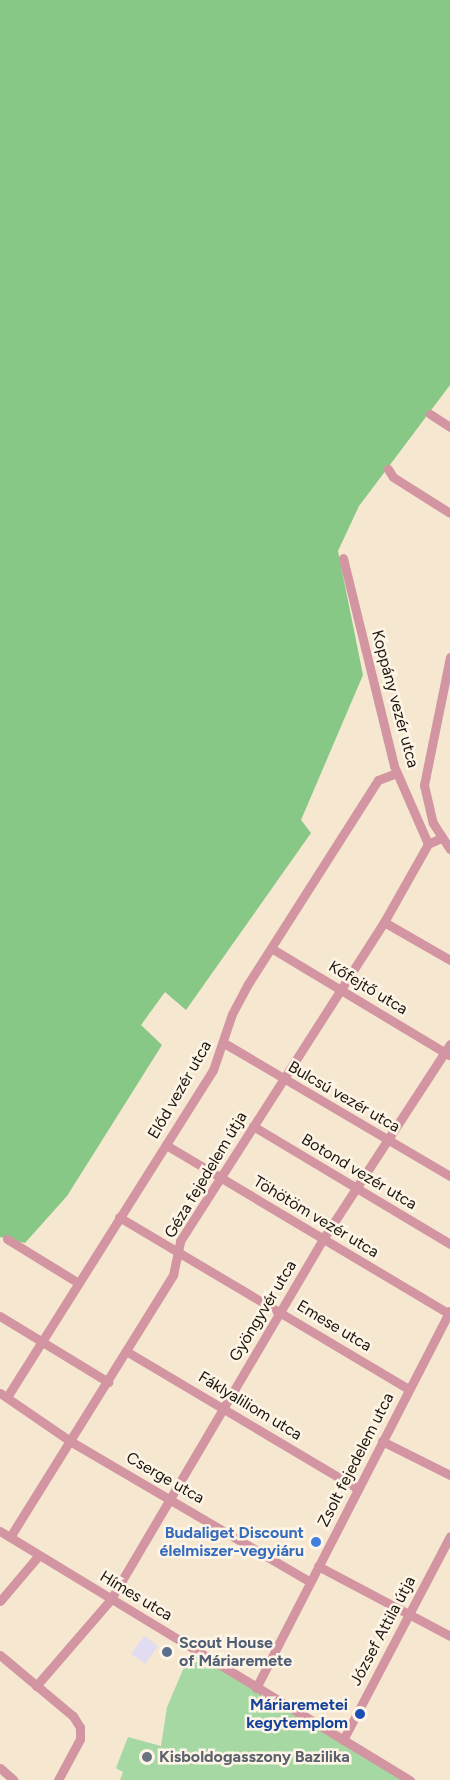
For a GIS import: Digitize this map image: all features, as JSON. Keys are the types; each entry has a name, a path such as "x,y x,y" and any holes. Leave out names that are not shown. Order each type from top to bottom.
{"street":[{"path":"430,414 450,427"},
{"path":"388,469 393,477 450,513"},
{"name":"Koppány vezér utca","path":"343,558 396,773 411,798 428,844"},
{"path":"428,844 447,843 428,808 424,785 450,657"},
{"name":"Előd vezér utca","path":"3,1395 42,1342 77,1282 213,1070 232,1014 271,948 378,780 396,773"},
{"name":"Géza fejedelem útja","path":"10,1537 108,1382 172,1275 180,1241 384,922 428,844"},
{"path":"384,922 450,960"},
{"name":"Kőfejtő utca","path":"271,948 448,1051"},
{"name":"Bulcsú vezér utca","path":"224,1043 450,1176"},
{"name":"Gyöngyvér utca","path":"36,1686 111,1599 323,1239 448,1051"},
{"name":"Botond vezér utca","path":"253,1126 450,1244"},
{"name":"Töhötöm vezér utca","path":"166,1145 450,1313"},
{"name":"Emese utca","path":"119,1217 409,1389"},
{"path":"7,1239 77,1282"},
{"name":"Zsolt fejedelem utca","path":"256,1688 309,1581 450,1313"},
{"path":"0,1316 108,1382"},
{"name":"Fáklyaliliom utca","path":"126,1351 358,1488"},
{"name":"Cserge utca","path":"3,1395 70,1441 309,1581"},
{"path":"382,1441 450,1475"},
{"name":"Hímes utca","path":"0,1531 410,1780"},
{"name":"József Attila útja","path":"343,1740 450,1536"},
{"path":"0,1601 39,1555"},
{"path":"318,1566 450,1636"},
{"path":"0,1655 73,1716 80,1727 80,1739 57,1780"},
{"path":"0,1768 14,1780"}],"shaded area":[{"path":"144,1636 158,1646 145,1664 131,1654"}],"green space":[{"path":"0,0 450,0 450,385 359,506 338,551 363,675 301,820 311,833 186,1010 165,992 141,1025 162,1045 67,1196 25,1243 0,1237"},
{"path":"191,1651 402,1780 120,1780 123,1772 116,1768 128,1737 161,1746 167,1707"}],"place":[{"name":"Budaliget Discount élelmiszer-vegyiáru","path":"316,1542"},
{"name":"Scout House of Máriaremete","path":"167,1652"},
{"name":"Máriaremetei kegytemplom","path":"360,1714"},
{"name":"Kisboldogasszony Bazilika","path":"147,1757"}]}
